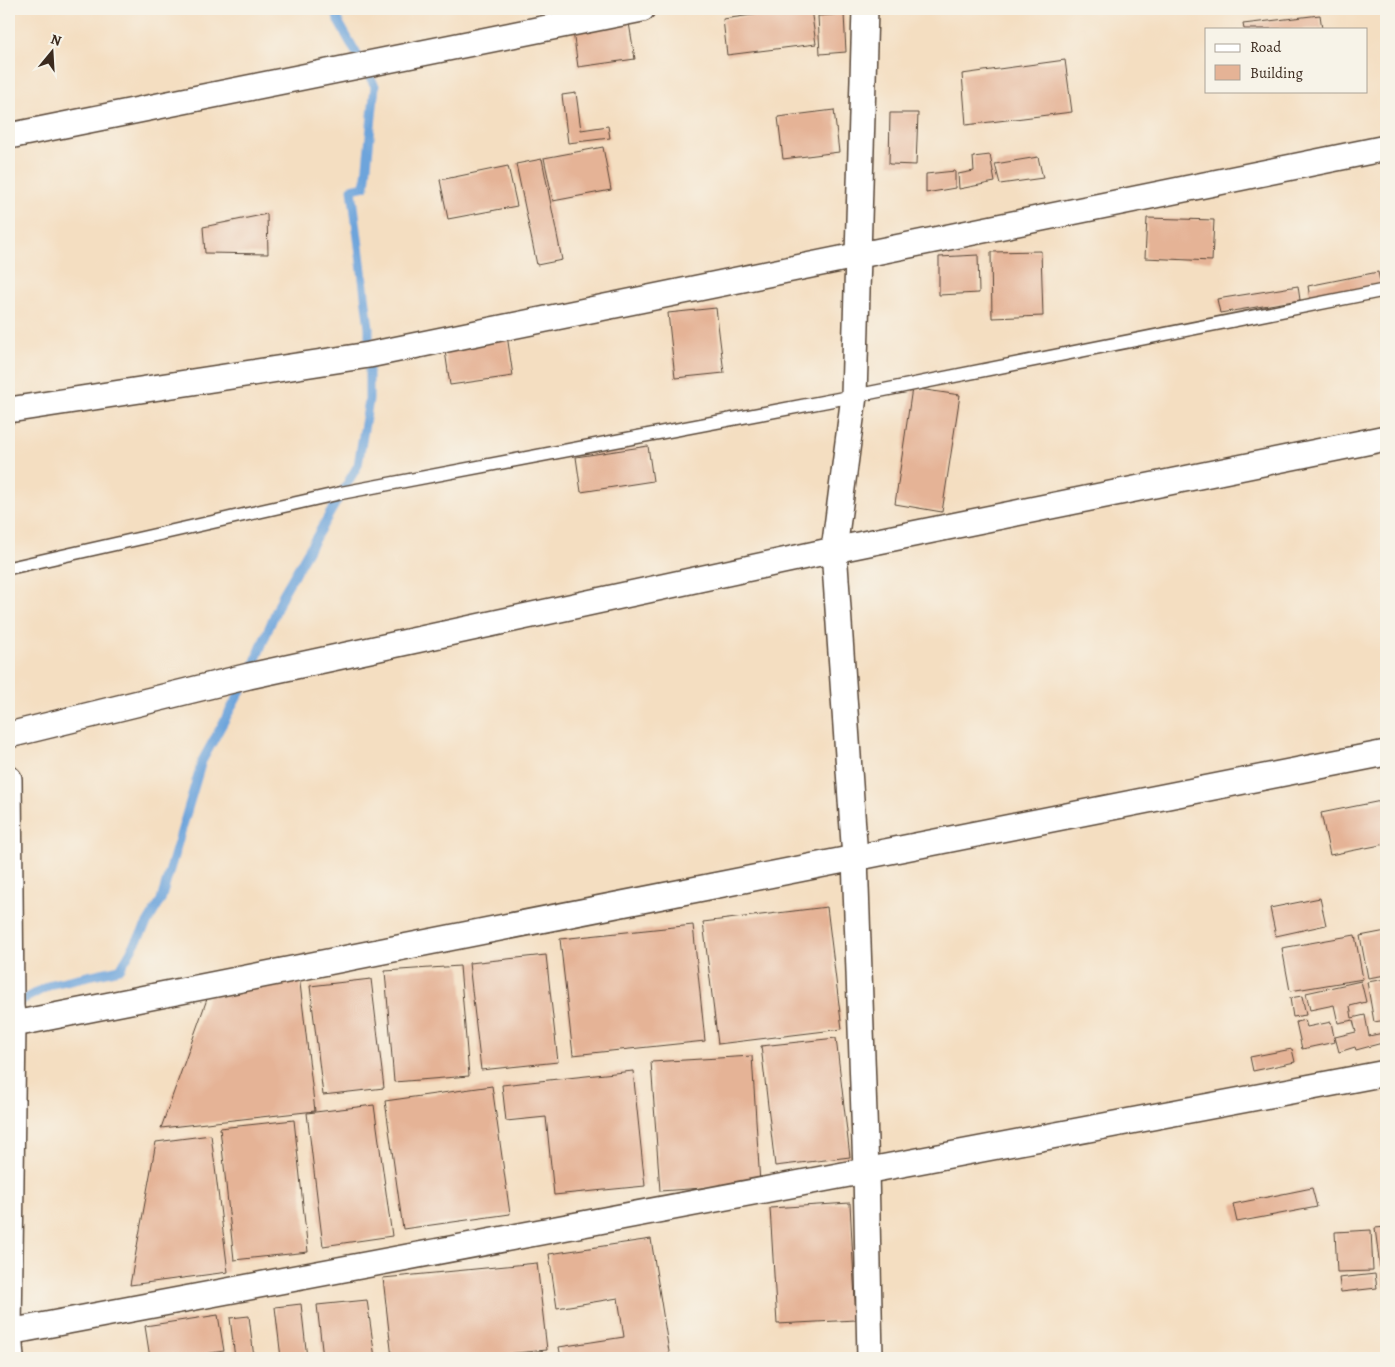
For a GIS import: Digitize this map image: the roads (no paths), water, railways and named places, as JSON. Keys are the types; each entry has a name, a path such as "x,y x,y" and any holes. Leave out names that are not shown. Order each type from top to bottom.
{"street":[{"path":"9,136 642,9"},
{"path":"865,9 854,396 834,550 855,858 866,1171 870,1358"},
{"path":"9,410 369,355 1386,148"},
{"path":"9,735 249,676 834,550 1386,438"},
{"path":"11,1025 1386,753"},
{"path":"9,779 12,1006 9,1332 11,1358"},
{"path":"9,1332 1386,1073"}],"lane":[{"path":"9,568 341,493 854,396 1386,290"}],"waterway":[{"path":"13,1005 52,984 120,969 161,900 202,761 249,676 283,594 358,465 369,400 369,328 352,189 365,186 375,86 338,21 336,9"}]}
